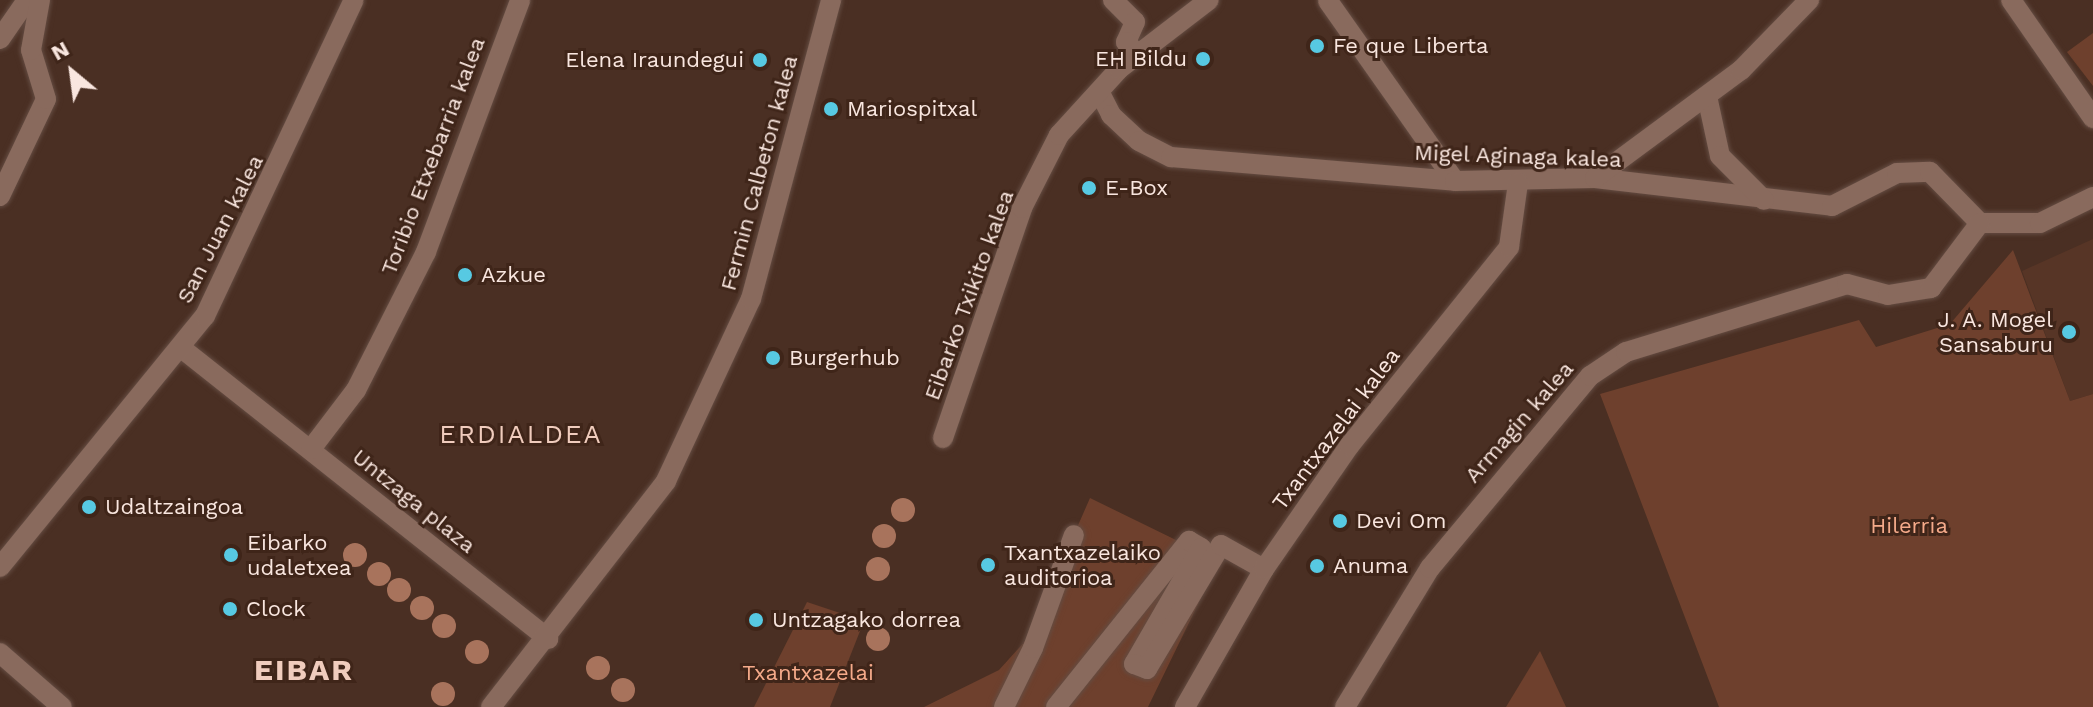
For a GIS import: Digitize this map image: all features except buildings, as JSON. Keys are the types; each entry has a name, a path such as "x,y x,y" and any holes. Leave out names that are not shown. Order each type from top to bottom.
{"street":[{"path":"0,39 27,0"},
{"path":"0,196 46,99 31,50 40,0"},
{"name":"San Juan kalea","path":"0,567 205,316 354,0"},
{"name":"Toribio Etxebarria kalea","path":"311,449 356,390 426,252 520,0"},
{"name":"Fermin Calbeton kalea","path":"548,639 666,481 751,299 831,0"},
{"path":"1113,0 1135,22 1126,42 1137,54"},
{"name":"Eibarko Txikito kalea","path":"943,438 1022,208 1059,135 1137,54 1209,0"},
{"path":"1595,178 1741,70 1809,0"},
{"path":"2011,0 2093,118"},
{"path":"1328,1 1455,181"},
{"name":"Migel Aginaga kalea","path":"1100,93 1111,115 1129,132 1171,157 1455,181 1518,183 1595,178 1832,206 1897,173 1930,172 1980,223"},
{"path":"1707,96 1720,156 1764,200"},
{"name":"Txantxazelai kalea","path":"1185,707 1264,569 1350,445 1509,247 1518,183"},
{"path":"1980,223 2040,223 2093,197"},
{"name":"Armagin kalea","path":"1345,707 1430,568 1590,376 1626,352 1847,284 1888,295 1931,288 1980,223"},
{"name":"Untzaga plaza","path":"180,347 548,639"},
{"path":"1004,707 1033,648 1074,535"},
{"path":"1056,707 1189,541 1201,548 1134,664 1147,669 1221,545 1264,569"},
{"path":"491,707 548,639"},
{"path":"0,653 62,707"}],"shaded area":[{"name":"J. A. Mogel Sansaburu","path":"2093,239 2093,394 2070,401 2022,271"}],"green space":[{"path":"2093,33 2093,86 2067,52"},
{"name":"Hilerria","path":"2013,250 2070,401 2093,394 2093,707 1719,707 1600,394 1859,320 1876,347 1950,324"},
{"name":"Txantxazelai","path":"1090,498 1219,561 1148,707 924,707 999,670 1029,637"},
{"name":"Txantxazelai","path":"807,602 864,621 830,707 754,707"},
{"path":"1540,651 1566,707 1506,707"}],"place":[{"name":"Fe que Liberta","path":"1317,46"},
{"name":"EH Bildu","path":"1203,59"},
{"name":"Elena Iraundegui","path":"760,60"},
{"name":"Mariospitxal","path":"831,109"},
{"name":"E-Box","path":"1089,188"},
{"name":"Azkue","path":"465,275"},
{"name":"J. A. Mogel Sansaburu","path":"2069,332"},
{"name":"Burgerhub","path":"773,358"},
{"name":"Udaltzaingoa","path":"89,507"},
{"name":"Devi Om","path":"1340,521"},
{"name":"Eibarko udaletxea","path":"231,555"},
{"name":"Txantxazelaiko auditorioa","path":"988,565"},
{"name":"Anuma","path":"1317,566"},
{"name":"Clock","path":"230,609"},
{"name":"Untzagako dorrea","path":"756,620"}],"district":[{"name":"ERDIALDEA","path":"521,435"},
{"name":"EIBAR","path":"304,670"}]}
